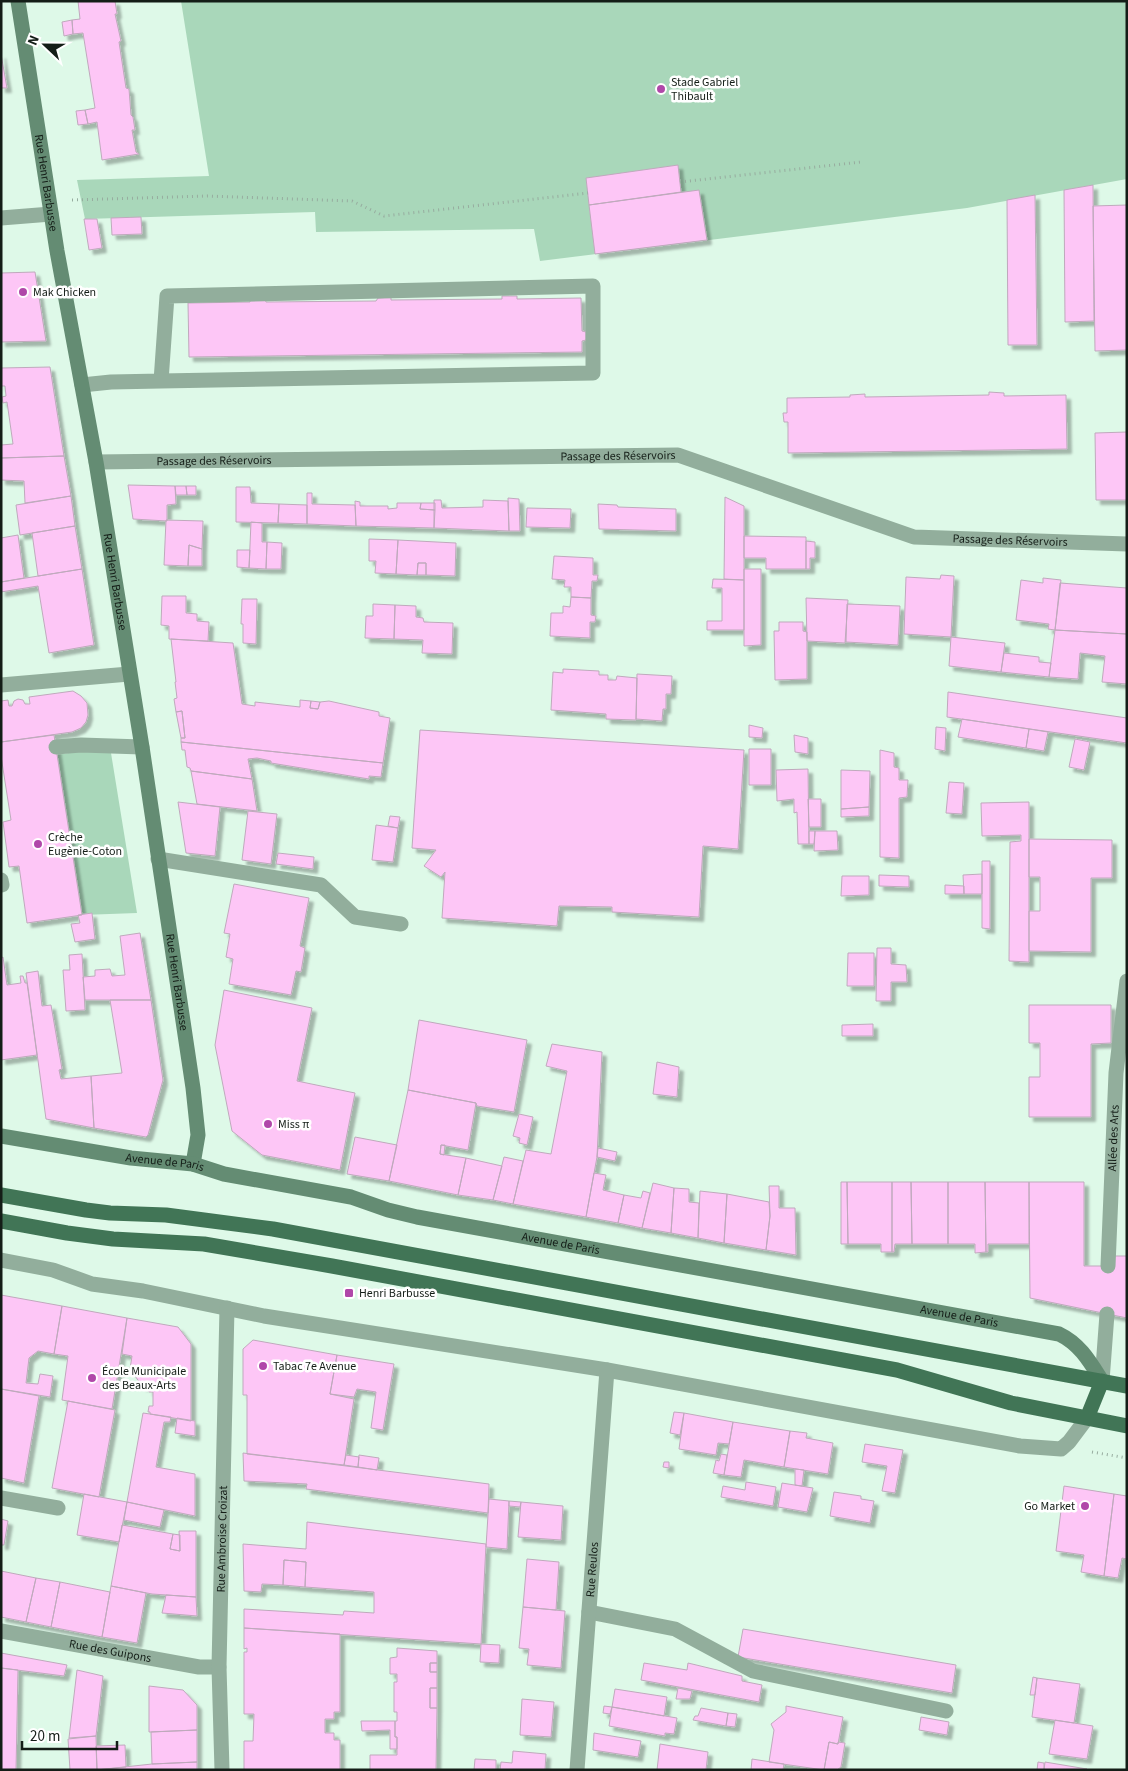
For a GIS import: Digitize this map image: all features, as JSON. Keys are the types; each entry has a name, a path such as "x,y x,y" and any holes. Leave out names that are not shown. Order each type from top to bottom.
{"main road":[{"name":"Rue Henri Barbusse","path":"18,1 50,207 96,462 142,747 193,1088 198,1135 193,1164"},
{"name":"Avenue de Paris","path":"1,1136 131,1158 193,1164 224,1174 351,1196 388,1210 417,1217 1058,1334 1070,1339 1079,1347 1102,1381"},
{"path":"1,1195 86,1210 166,1215 273,1229 1127,1386"},
{"path":"1,1221 66,1234 114,1239 204,1244 332,1266 897,1370 1011,1403 1127,1426"},
{"path":"1087,1418 1102,1381"}],"street":[{"path":"1,218 50,207"},
{"path":"82,385 161,381 593,373 593,286 167,296 161,381"},
{"name":"Passage des Réservoirs","path":"96,462 678,456 914,537 1127,544"},
{"path":"1,685 130,674"},
{"path":"56,747 81,745 142,747"},
{"path":"158,859 321,885 355,917 401,924"},
{"path":"1,880 2,885"},
{"name":"Allée des Arts","path":"1108,1266 1116,1073 1127,981"},
{"path":"1,1260 53,1270 92,1284 144,1291 264,1316 607,1370 1020,1446 1061,1449 1087,1418"},
{"name":"Rue Ambroise Croizat","path":"222,1770 220,1667 227,1308"},
{"path":"1102,1381 1107,1314"},
{"name":"Rue Reulos","path":"578,1770 607,1370"},
{"path":"1,1498 58,1508"},
{"path":"589,1612 676,1628 753,1671 946,1711"},
{"name":"Rue des Guipons","path":"1,1631 199,1667 220,1667"}],"path":[{"path":"680,182 861,162"},
{"path":"50,207 207,196 352,202 384,216 588,193"},
{"path":"1068,1442 1084,1450 1127,1458"}],"green space":[{"name":"Stade Gabriel Thibault","path":"181,1 1127,1 1127,179 967,208 540,261 534,229 316,232 315,212 85,219 77,180 209,176"},
{"path":"86,750 111,753 137,913 82,915 57,755"}],"building":[{"path":"78,1 115,1 117,14 115,14 121,41 119,42 126,88 129,89 131,115 135,130 132,130 136,152 139,154 102,160 97,122 88,124 85,110 95,108 83,33 73,34 72,20 80,19"},
{"path":"72,20 73,34 64,36 62,22"},
{"path":"1,54 7,88 1,88"},
{"path":"85,110 88,124 78,125 76,111"},
{"path":"678,165 681,192 589,205 586,178"},
{"path":"1093,185 1094,321 1065,322 1064,190"},
{"path":"699,190 707,240 595,254 589,205"},
{"path":"1035,195 1037,345 1008,345 1007,200"},
{"path":"1127,205 1127,350 1095,351 1093,206"},
{"path":"141,217 142,234 112,235 111,218"},
{"path":"84,219 97,219 102,248 89,250"},
{"path":"35,272 46,341 1,342 1,273"},
{"path":"502,296 517,296 517,299 581,298 582,331 586,332 586,340 582,341 582,352 189,357 188,303 250,302 250,299 265,299 266,302 376,301 378,298 391,297 391,300 502,299"},
{"path":"50,367 64,456 1,458 1,445 13,444 7,402 3,403 2,397 6,396 5,386 1,386 1,368"},
{"path":"989,392 1004,393 1004,396 1066,395 1067,449 788,453 788,422 784,422 783,413 787,413 787,398 850,397 850,395 865,394 865,397 989,395"},
{"path":"1127,432 1127,500 1096,500 1095,433"},
{"path":"64,456 71,496 25,503 24,481 1,480 1,458"},
{"path":"128,485 175,486 176,504 167,505 167,521 133,519"},
{"path":"175,486 186,486 187,495 176,495"},
{"path":"186,486 196,486 196,495 187,495"},
{"path":"236,487 250,487 251,503 279,504 278,523 236,522"},
{"path":"307,493 312,493 312,504 355,505 356,526 307,524"},
{"path":"71,496 75,526 20,535 16,505"},
{"path":"725,497 744,506 744,580 724,579"},
{"path":"508,498 519,499 520,531 509,531"},
{"path":"434,500 441,500 442,508 483,507 483,500 508,501 509,531 434,528"},
{"path":"355,501 360,502 360,506 388,506 388,509 397,508 397,503 421,503 420,509 435,510 434,528 356,526"},
{"path":"421,503 435,503 435,510 420,509"},
{"path":"279,504 307,505 307,524 278,523"},
{"path":"598,504 617,505 618,507 676,509 676,531 599,529"},
{"path":"527,508 571,509 570,528 526,527"},
{"path":"166,520 203,521 202,549 189,545 188,566 164,565"},
{"path":"251,522 262,523 262,542 267,542 266,569 249,568"},
{"path":"75,526 82,569 38,576 32,533"},
{"path":"18,535 24,578 1,582 1,538"},
{"path":"744,536 806,537 806,569 766,569 766,558 744,558"},
{"path":"369,539 398,540 396,574 375,573 376,561 369,561"},
{"path":"398,540 456,543 455,576 426,575 426,563 418,563 417,575 396,574"},
{"path":"806,541 815,542 815,558 810,558 810,569 806,569"},
{"path":"267,542 282,543 281,569 266,569"},
{"path":"189,545 202,549 202,566 188,566"},
{"path":"237,550 250,550 249,568 237,567"},
{"path":"554,556 593,558 593,575 598,575 597,581 592,581 591,598 571,597 571,587 564,587 565,580 552,579"},
{"path":"418,563 426,563 426,575 417,575"},
{"path":"82,569 94,645 49,653 38,586 1,592 1,582"},
{"path":"744,569 761,569 761,645 744,646"},
{"path":"941,575 954,576 951,637 904,634 906,577 940,579"},
{"path":"1043,578 1061,580 1055,630 1048,629 1049,624 1016,620 1021,580 1043,583"},
{"path":"713,579 744,580 744,630 707,630 707,621 722,621 722,588 712,588"},
{"path":"1060,583 1127,588 1127,634 1055,630"},
{"path":"162,596 186,596 186,613 197,614 197,621 209,622 208,641 169,639 169,626 161,625"},
{"path":"571,597 591,598 591,615 596,616 595,622 590,622 590,638 550,636 551,613 563,613 563,606 570,607"},
{"path":"806,598 848,600 845,643 807,641"},
{"path":"242,599 257,599 256,644 243,643 243,624 241,624"},
{"path":"373,604 395,605 394,639 365,638 366,616 373,616"},
{"path":"847,604 900,606 898,645 846,642"},
{"path":"395,605 416,606 416,617 423,618 424,622 453,623 452,654 422,653 423,640 394,639"},
{"path":"779,622 803,622 803,631 807,632 807,679 775,680 774,631 779,631"},
{"path":"1055,630 1127,634 1127,684 1102,682 1105,656 1080,653 1078,679 1049,677"},
{"path":"951,637 1005,643 1001,672 949,666"},
{"path":"171,639 233,643 242,704 255,706 255,702 300,707 300,700 311,701 310,708 318,709 320,702 329,701 379,712 379,716 390,718 383,763 181,742 181,738 185,738 182,711 176,712 174,699 177,698"},
{"path":"1004,653 1039,657 1039,662 1051,663 1049,677 1001,672"},
{"path":"563,669 599,671 599,675 608,675 608,680 616,680 617,676 637,678 636,720 606,719 606,714 551,710 553,672 563,673"},
{"path":"637,674 672,676 671,694 666,694 666,709 663,709 662,721 636,719"},
{"path":"73,691 87,703 88,715 86,722 81,728 72,732 1,742 1,701 8,700 9,706 12,706 14,701 18,699 23,700 25,704 30,704 29,697"},
{"path":"948,692 1127,718 1127,743 947,717"},
{"path":"311,701 320,702 318,709 310,708"},
{"path":"182,711 185,738 181,738 176,712"},
{"path":"962,719 1029,729 1026,748 958,737"},
{"path":"749,725 763,728 762,738 749,737"},
{"path":"936,727 946,728 945,751 935,749"},
{"path":"1029,729 1048,732 1044,751 1026,748"},
{"path":"420,730 744,750 738,849 703,846 699,917 612,912 612,907 559,906 557,926 442,918 445,872 441,877 424,866 436,850 412,848"},
{"name":"Crèche Eugènie-Coton","path":"54,735 82,915 27,923 19,866 9,867 3,822 11,820 1,756 1,742"},
{"path":"794,735 808,738 808,754 795,752"},
{"path":"1075,739 1090,742 1084,770 1069,767"},
{"path":"181,742 383,763 381,777 369,776 369,779 271,763 271,761 257,758 248,759 252,779 191,771 187,767 185,750 182,750"},
{"path":"749,749 771,749 771,785 749,785"},
{"path":"880,750 894,753 894,767 899,768 899,780 908,780 907,797 899,798 899,858 880,857"},
{"path":"808,769 809,844 798,844 797,812 794,813 794,799 777,801 776,770"},
{"path":"841,770 870,771 869,807 841,809"},
{"path":"191,771 252,779 257,811 197,804"},
{"path":"949,782 964,783 962,814 946,813"},
{"path":"808,799 821,799 821,827 809,827"},
{"path":"178,802 220,807 215,856 186,853"},
{"path":"1029,802 1029,962 1009,961 1010,842 1021,841 1021,835 982,836 981,803"},
{"path":"869,807 869,816 841,817 841,809"},
{"path":"248,811 277,814 271,864 242,860"},
{"path":"390,816 400,817 398,828 388,826"},
{"path":"376,825 398,828 393,862 372,860"},
{"path":"809,831 815,831 814,844 809,844"},
{"path":"815,831 837,831 838,850 814,851"},
{"path":"1029,839 1112,840 1112,878 1091,878 1091,952 1029,951 1029,911 1040,911 1040,877 1029,877"},
{"path":"278,853 314,857 313,869 276,864"},
{"path":"982,861 990,861 990,929 982,928"},
{"path":"982,874 982,894 964,894 963,875"},
{"path":"879,875 909,876 909,887 879,886"},
{"path":"842,876 869,876 869,895 841,896"},
{"path":"234,884 309,898 300,946 305,948 301,972 296,971 291,995 229,984 233,959 226,957 230,934 224,933"},
{"path":"945,885 964,886 964,894 945,894"},
{"path":"92,913 95,939 75,942 71,924 80,923 78,915"},
{"path":"140,933 151,1000 85,1000 83,977 95,976 95,970 110,969 112,976 125,975 120,936"},
{"path":"877,948 891,948 891,964 906,965 907,982 891,982 891,1001 876,1001"},
{"path":"848,953 874,953 874,986 847,986"},
{"path":"82,954 85,1010 66,1011 63,970 70,970 69,955"},
{"path":"3,957 7,985 21,983 20,976 23,976 25,983 27,983 37,1055 1,1060 1,958"},
{"path":"38,971 42,1006 51,1005 62,1069 59,1070 61,1079 91,1076 94,1128 46,1119 26,973"},
{"path":"224,990 312,1008 297,1081 355,1093 340,1170 262,1155 232,1131 215,1045"},
{"path":"110,1000 151,1000 163,1080 146,1137 94,1128 91,1076 122,1073"},
{"path":"1029,1005 1111,1005 1111,1043 1091,1044 1091,1117 1029,1117 1029,1077 1040,1077 1040,1043 1029,1043"},
{"path":"419,1020 527,1040 514,1112 477,1106 476,1103 408,1090"},
{"path":"873,1024 873,1036 842,1036 842,1025"},
{"path":"552,1044 602,1052 597,1157 586,1217 513,1204 526,1150 551,1154 567,1071 546,1066"},
{"path":"657,1062 679,1067 677,1097 653,1094"},
{"path":"408,1090 476,1103 468,1150 441,1145 440,1154 466,1158 458,1195 389,1181"},
{"path":"519,1114 533,1117 527,1145 519,1143 520,1138 513,1136"},
{"path":"355,1137 397,1145 389,1181 347,1174"},
{"path":"441,1145 445,1145 444,1155 440,1154"},
{"path":"598,1148 617,1152 615,1161 597,1157"},
{"path":"504,1157 523,1161 513,1204 493,1200"},
{"path":"466,1158 502,1166 493,1200 458,1195"},
{"path":"594,1173 606,1175 603,1190 624,1195 618,1223 586,1217"},
{"path":"841,1182 847,1182 848,1244 841,1244"},
{"path":"847,1182 892,1182 892,1252 881,1252 881,1244 848,1244"},
{"path":"892,1182 911,1182 912,1244 895,1244 894,1252 892,1252"},
{"path":"911,1182 948,1182 948,1244 912,1244"},
{"path":"948,1182 985,1182 986,1252 975,1253 975,1244 948,1244"},
{"path":"985,1182 1029,1182 1029,1244 988,1244 988,1252 986,1252"},
{"path":"1029,1182 1084,1182 1084,1266 1110,1266 1109,1256 1127,1256 1127,1318 1030,1298"},
{"path":"653,1183 674,1188 671,1233 642,1228"},
{"path":"769,1186 779,1186 779,1208 795,1208 796,1255 766,1250 770,1216"},
{"path":"674,1188 689,1189 689,1202 699,1203 698,1238 671,1233"},
{"path":"643,1191 650,1193 642,1228 618,1223 624,1195 641,1198"},
{"path":"700,1191 727,1194 724,1243 698,1238"},
{"path":"727,1194 769,1202 770,1216 766,1250 724,1243"},
{"path":"1,1295 62,1306 54,1354 38,1351 29,1358 26,1383 38,1384 40,1374 53,1376 50,1397 1,1389"},
{"name":"École Municipale des Beaux-Arts","path":"62,1306 127,1318 112,1409 62,1400 68,1356 54,1354"},
{"path":"127,1318 178,1327 191,1344 191,1421 150,1414 148,1412 149,1406 153,1406 153,1392 149,1392 148,1384 143,1387 130,1369 132,1356 122,1354"},
{"path":"253,1340 337,1355 330,1394 354,1399 344,1465 247,1454 247,1395 243,1395 243,1349"},
{"path":"337,1355 394,1364 383,1430 371,1428 376,1392 357,1389 354,1397 330,1394"},
{"path":"1,1389 39,1396 24,1483 1,1478"},
{"path":"68,1401 115,1410 99,1497 52,1488"},
{"path":"674,1412 684,1413 680,1435 670,1433"},
{"path":"143,1413 171,1417 170,1422 164,1422 156,1467 195,1474 195,1516 127,1502"},
{"path":"684,1413 733,1422 729,1444 718,1443 716,1455 679,1449"},
{"path":"177,1418 195,1421 195,1436 175,1433"},
{"path":"733,1422 790,1431 784,1467 744,1460 741,1477 724,1475"},
{"path":"790,1431 807,1433 806,1438 833,1443 828,1474 784,1467"},
{"path":"865,1444 903,1450 895,1493 882,1491 887,1466 862,1462"},
{"path":"243,1453 489,1484 488,1513 306,1489 307,1484 244,1481"},
{"path":"721,1454 727,1455 724,1475 713,1473 716,1460 719,1461"},
{"path":"346,1455 359,1457 358,1467 344,1465"},
{"path":"359,1455 379,1458 377,1470 358,1467"},
{"path":"664,1462 669,1462 669,1468 663,1467"},
{"path":"795,1469 804,1470 802,1486 795,1485"},
{"path":"746,1482 776,1487 773,1506 721,1497 723,1486 745,1490"},
{"path":"782,1483 813,1488 807,1512 778,1507"},
{"path":"1064,1486 1114,1494 1104,1576 1081,1572 1084,1555 1056,1551"},
{"path":"834,1492 861,1496 861,1499 874,1501 870,1523 830,1516"},
{"path":"84,1494 127,1502 119,1542 77,1535"},
{"path":"1114,1494 1127,1496 1127,1559 1122,1558 1118,1578 1104,1576"},
{"path":"489,1499 509,1501 507,1549 486,1547"},
{"path":"509,1501 521,1502 520,1507 509,1506"},
{"path":"127,1502 164,1510 160,1527 124,1520"},
{"path":"521,1502 563,1506 561,1540 518,1537"},
{"path":"1,1519 8,1521 4,1545 1,1545"},
{"path":"307,1522 486,1544 481,1644 244,1628 244,1609 343,1615 344,1611 374,1613 374,1592 305,1587 306,1562 284,1560 283,1585 262,1584 261,1592 244,1591 243,1544 306,1549"},
{"path":"122,1525 173,1534 170,1549 180,1551 179,1531 196,1531 196,1597 152,1594 111,1586"},
{"path":"173,1534 180,1535 180,1551 170,1549"},
{"path":"527,1559 559,1562 556,1610 523,1607"},
{"path":"284,1560 306,1562 305,1587 283,1585"},
{"path":"1,1571 36,1578 26,1622 1,1617"},
{"path":"36,1578 60,1582 51,1627 26,1622"},
{"path":"60,1582 110,1592 102,1637 51,1627"},
{"path":"111,1586 146,1593 137,1643 102,1637"},
{"path":"166,1595 196,1597 197,1616 162,1613"},
{"path":"523,1607 565,1611 561,1668 527,1665 529,1649 519,1648"},
{"path":"244,1628 340,1634 340,1712 334,1712 334,1719 325,1719 325,1733 334,1733 334,1740 340,1740 340,1770 244,1770 244,1741 253,1741 254,1714 244,1714 244,1652 247,1652 247,1648 244,1649"},
{"path":"743,1629 956,1665 952,1693 738,1657"},
{"path":"481,1644 500,1645 499,1663 480,1662"},
{"path":"397,1648 437,1651 437,1663 430,1663 430,1672 437,1672 437,1688 430,1688 430,1708 437,1708 436,1770 370,1770 370,1755 397,1755 395,1721 397,1721 397,1712 394,1712 394,1682 397,1682 397,1674 390,1674 390,1658 397,1657"},
{"path":"1,1653 67,1665 64,1676 1,1668"},
{"path":"430,1663 437,1663 437,1672 430,1672"},
{"path":"644,1663 687,1670 688,1663 742,1676 742,1681 762,1685 759,1702 641,1680"},
{"path":"1,1668 18,1670 16,1770 1,1770"},
{"path":"77,1670 103,1676 96,1736 69,1738"},
{"path":"1033,1677 1037,1678 1035,1695 1030,1695"},
{"path":"1037,1678 1080,1684 1074,1723 1032,1717"},
{"path":"149,1686 183,1690 197,1705 197,1730 149,1732"},
{"path":"430,1688 437,1688 437,1708 430,1708"},
{"path":"678,1688 692,1691 690,1699 676,1699"},
{"path":"615,1689 667,1697 664,1716 612,1707"},
{"path":"522,1699 554,1702 551,1737 520,1735"},
{"path":"604,1706 612,1707 610,1714 603,1713"},
{"path":"786,1706 843,1717 838,1744 829,1742 824,1770 769,1762 774,1730 771,1724 786,1712"},
{"path":"612,1707 677,1718 674,1734 665,1733 665,1736 609,1726"},
{"path":"701,1708 728,1713 726,1726 693,1720 695,1716 698,1716"},
{"path":"728,1713 737,1714 735,1727 726,1726"},
{"path":"921,1717 949,1722 947,1735 919,1730"},
{"path":"1055,1720 1093,1726 1087,1759 1049,1754"},
{"path":"361,1721 395,1721 397,1749 390,1749 390,1730 362,1731"},
{"path":"197,1730 197,1762 152,1764 151,1732"},
{"path":"594,1733 641,1741 638,1757 593,1750"},
{"path":"96,1736 97,1770 70,1770 68,1739"},
{"path":"829,1742 845,1743 841,1767 837,1770 824,1770"},
{"path":"660,1744 708,1752 706,1770 657,1770"},
{"path":"125,1745 126,1767 97,1770 96,1746"},
{"path":"513,1751 546,1754 545,1770 500,1770 501,1762 512,1763"},
{"path":"475,1759 496,1760 496,1770 474,1770"},
{"path":"752,1759 784,1764 783,1770 751,1770"},
{"path":"197,1762 197,1770 96,1770 152,1764"},
{"path":"1038,1762 1044,1763 1044,1770 1037,1770"},
{"path":"1045,1762 1087,1769 1044,1770"}],"place":[{"name":"Stade Gabriel Thibault","path":"661,89"},
{"name":"Mak Chicken","path":"23,292"},
{"name":"Crèche Eugènie-Coton","path":"38,844"},
{"name":"Miss π","path":"268,1124"},
{"name":"Henri Barbusse","path":"349,1293"},
{"name":"Tabac 7e Avenue","path":"263,1366"},
{"name":"École Municipale des Beaux-Arts","path":"92,1378"},
{"name":"Go Market","path":"1085,1506"}]}
